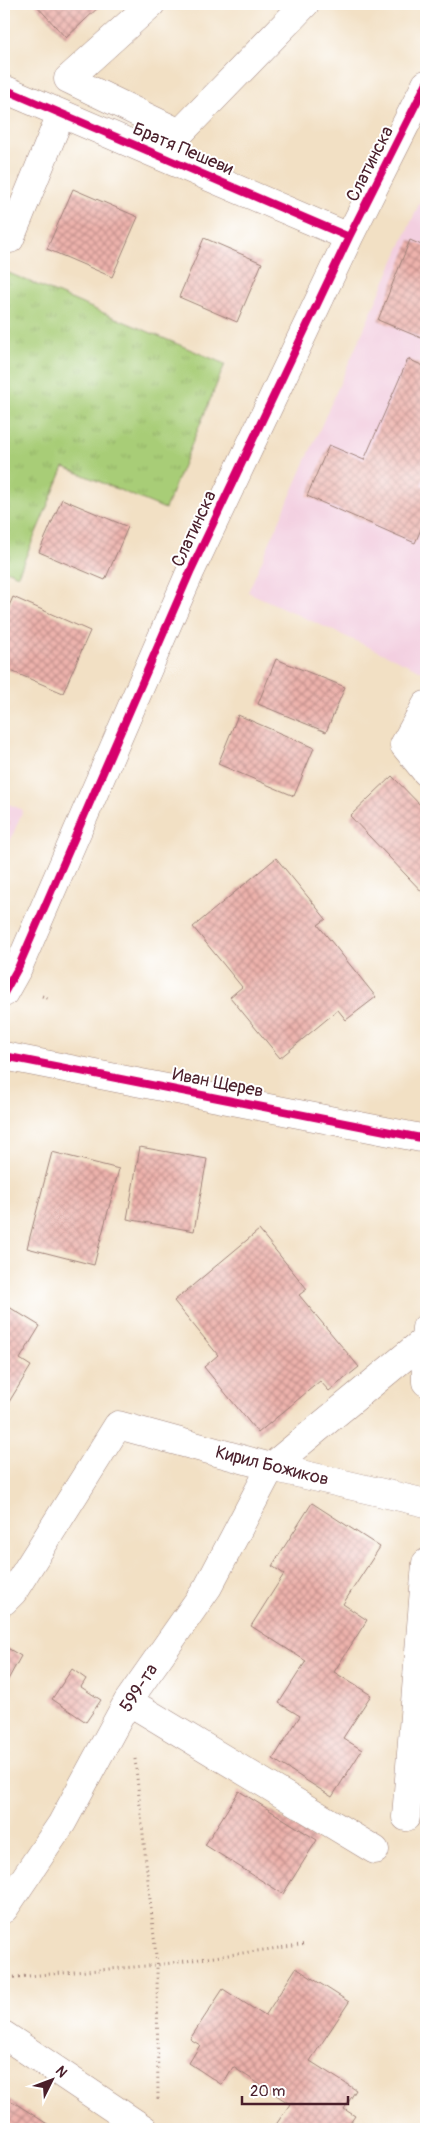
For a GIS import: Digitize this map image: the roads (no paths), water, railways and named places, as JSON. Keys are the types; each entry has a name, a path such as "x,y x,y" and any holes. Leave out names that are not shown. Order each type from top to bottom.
{"street":[{"path":"151,4 68,78 180,133"},
{"path":"166,158 180,133 305,4"},
{"name":"Слатинска","path":"4,993 18,968 191,570 350,237 426,84"},
{"name":"Братя Пешеви","path":"4,89 350,237"},
{"path":"10,240 61,114"},
{"path":"426,705 404,746 426,772"},
{"name":"Иван Щерев","path":"4,1056 426,1139"},
{"path":"425,1333 426,1382"},
{"path":"271,1466 425,1333"},
{"name":"Кирил Божиков","path":"4,1601 13,1592 118,1425 271,1466 426,1502"},
{"name":"599-та","path":"4,1909 62,1823 128,1701 208,1587 271,1466"},
{"path":"406,1817 426,1563"},
{"path":"128,1701 375,1850"},
{"path":"4,2035 10,2041 144,2129"}]}
